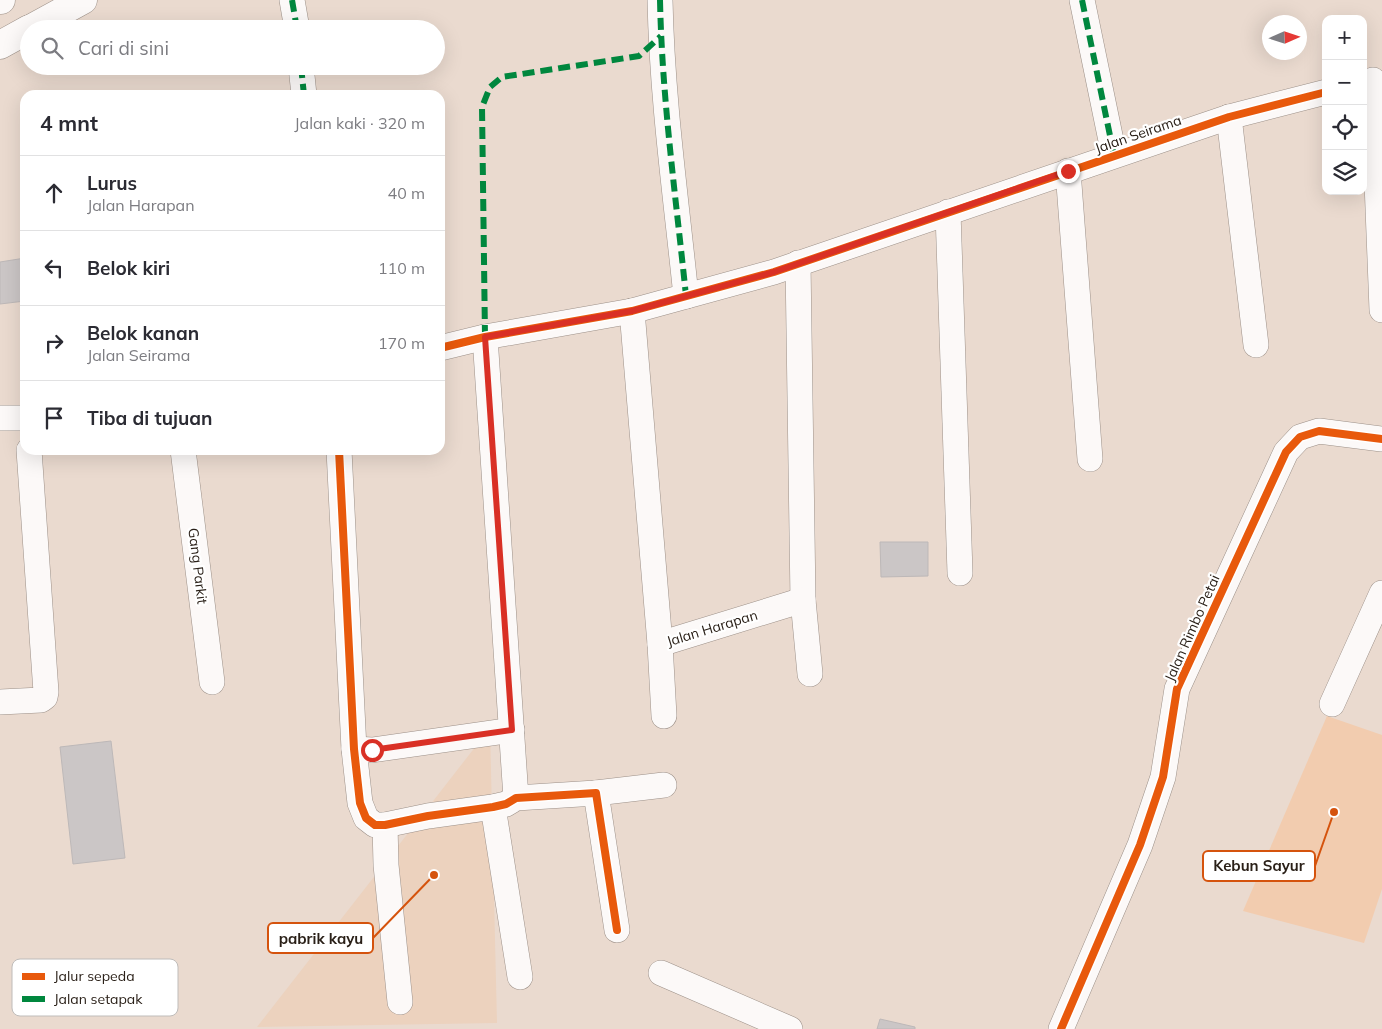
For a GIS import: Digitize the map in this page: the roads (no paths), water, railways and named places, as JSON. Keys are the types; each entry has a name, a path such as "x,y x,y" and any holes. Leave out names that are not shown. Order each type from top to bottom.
{"main road":[{"path":"46,20 83,0"},
{"path":"0,45 20,34"}],"street":[{"path":"292,0 295,20"},
{"path":"660,0 663,56 686,296"},
{"path":"1082,0 1114,155"},
{"path":"302,75 303,90"},
{"path":"1373,79 1382,310"},
{"name":"Jalan Seirama","path":"445,347 485,337 632,311 774,272 1229,117 1322,93"},
{"path":"1229,117 1256,345"},
{"path":"1068,171 1090,459"},
{"path":"948,212 960,573"},
{"path":"798,263 803,600 810,674"},
{"path":"632,311 660,644"},
{"path":"485,337 516,798"},
{"path":"0,418 20,418"},
{"name":"Jalan Rimbo Petai","path":"1062,1029 1140,845 1163,777 1177,690 1286,452 1300,437 1319,431 1382,440"},
{"path":"0,702 41,700 45,697 46,692 29,455"},
{"name":"Gang Parkit","path":"184,455 212,682"},
{"path":"339,455 354,750 360,803 366,818 376,825 385,825 428,816 506,804 516,798 664,786"},
{"path":"1332,704 1382,593"},
{"name":"Jalan Harapan","path":"664,716 660,644 803,600"},
{"path":"354,750 372,750 512,730"},
{"path":"596,793 617,930"},
{"path":"493,806 520,978"},
{"path":"385,825 386,865 400,1002"},
{"path":"661,972 790,1029"}],"place":[{"name":"Kebun Sayur","path":"1334,812"},
{"name":"pabrik kayu","path":"434,875"}]}
